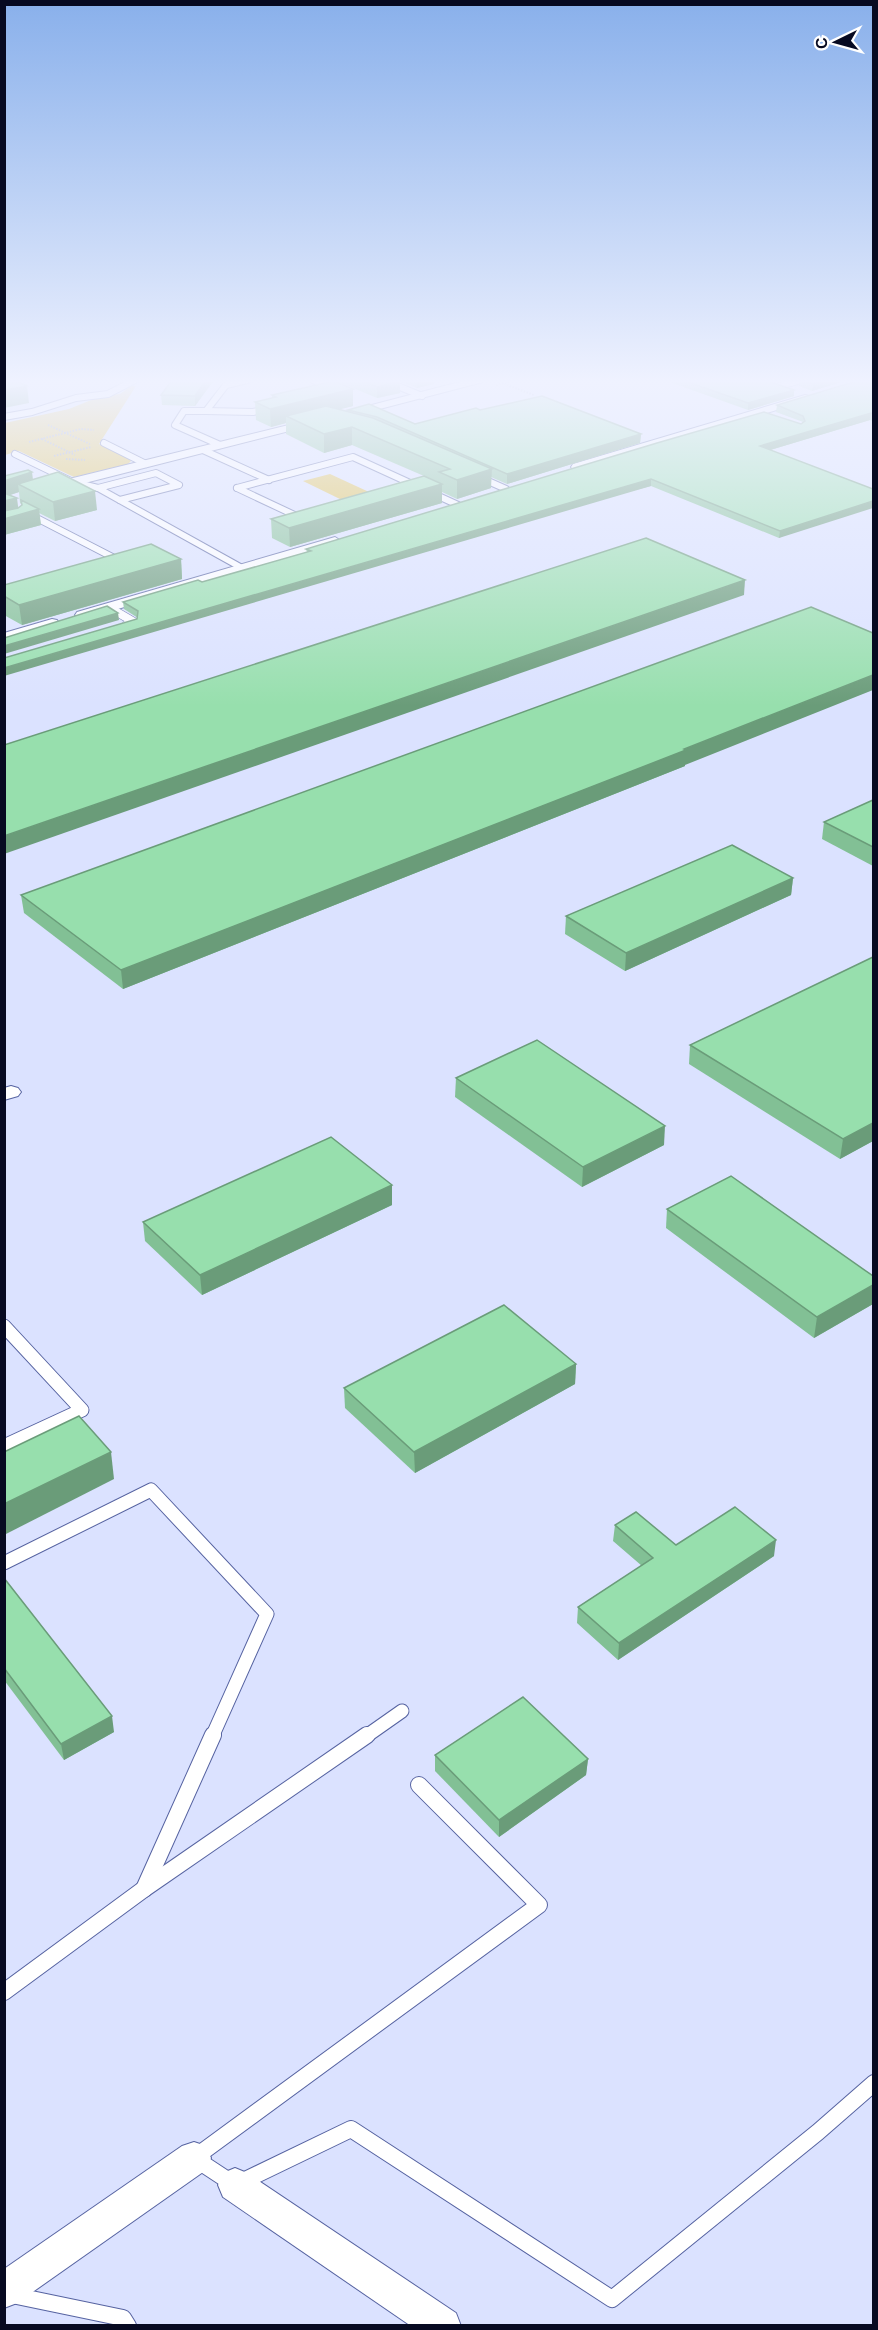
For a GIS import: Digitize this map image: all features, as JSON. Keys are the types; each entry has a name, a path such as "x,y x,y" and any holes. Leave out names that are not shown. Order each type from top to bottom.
{"street":[{"path":"488,495 507,489"},
{"path":"435,511 463,503"},
{"path":"4,638 344,538"},
{"path":"4,2292 194,2158"},
{"path":"236,2185 443,2325"}],"lane":[{"path":"99,489 242,568"},
{"path":"120,500 164,489"},
{"path":"239,489 301,519 312,516"},
{"path":"408,490 413,489"},
{"path":"424,489 463,503"},
{"path":"16,507 121,562 111,565"},
{"path":"108,607 134,622 112,628"},
{"path":"4,1326 82,1410 4,1446"},
{"path":"4,1563 151,1490 267,1614 144,1889"},
{"path":"4,1992 144,1889 402,1712"},
{"path":"419,1785 539,1905 194,2158 236,2185 351,2129 612,2299 809,2139 873,2083"},
{"path":"4,2292 123,2318 128,2325"}],"shaded area":[{"path":"319,489 362,489 369,492 342,500"}],"building":[{"path":"27,489 91,489 95,491 53,502"},
{"path":"379,489 426,489 289,528 271,519"},
{"path":"506,489 618,489 4,668 4,658 137,619 138,611 123,602 311,551 306,549"},
{"path":"675,489 873,489 873,501 780,531"},
{"path":"4,493 17,498 4,501"},
{"path":"21,500 39,509 4,519 4,511 18,508 22,505"},
{"path":"646,538 745,580 4,836 4,745"},
{"path":"151,544 181,559 19,605 4,596 4,585"},
{"path":"107,606 118,613 4,646 4,638"},
{"path":"811,607 873,633 873,675 121,970 21,895"},
{"path":"873,800 873,847 824,822"},
{"path":"732,845 793,878 626,953 566,916"},
{"path":"873,957 873,1123 843,1139 690,1045"},
{"path":"537,1040 665,1126 583,1167 456,1078"},
{"path":"331,1137 392,1185 200,1275 143,1222"},
{"path":"731,1176 873,1276 873,1285 817,1317 667,1209"},
{"path":"504,1305 576,1364 414,1452 344,1388"},
{"path":"79,1416 111,1452 4,1504 4,1452"},
{"path":"735,1507 776,1540 619,1643 578,1607 653,1558 615,1525 636,1512 676,1545"},
{"path":"4,1578 112,1716 61,1744 4,1668"},
{"path":"523,1697 588,1759 499,1820 435,1755"}]}
